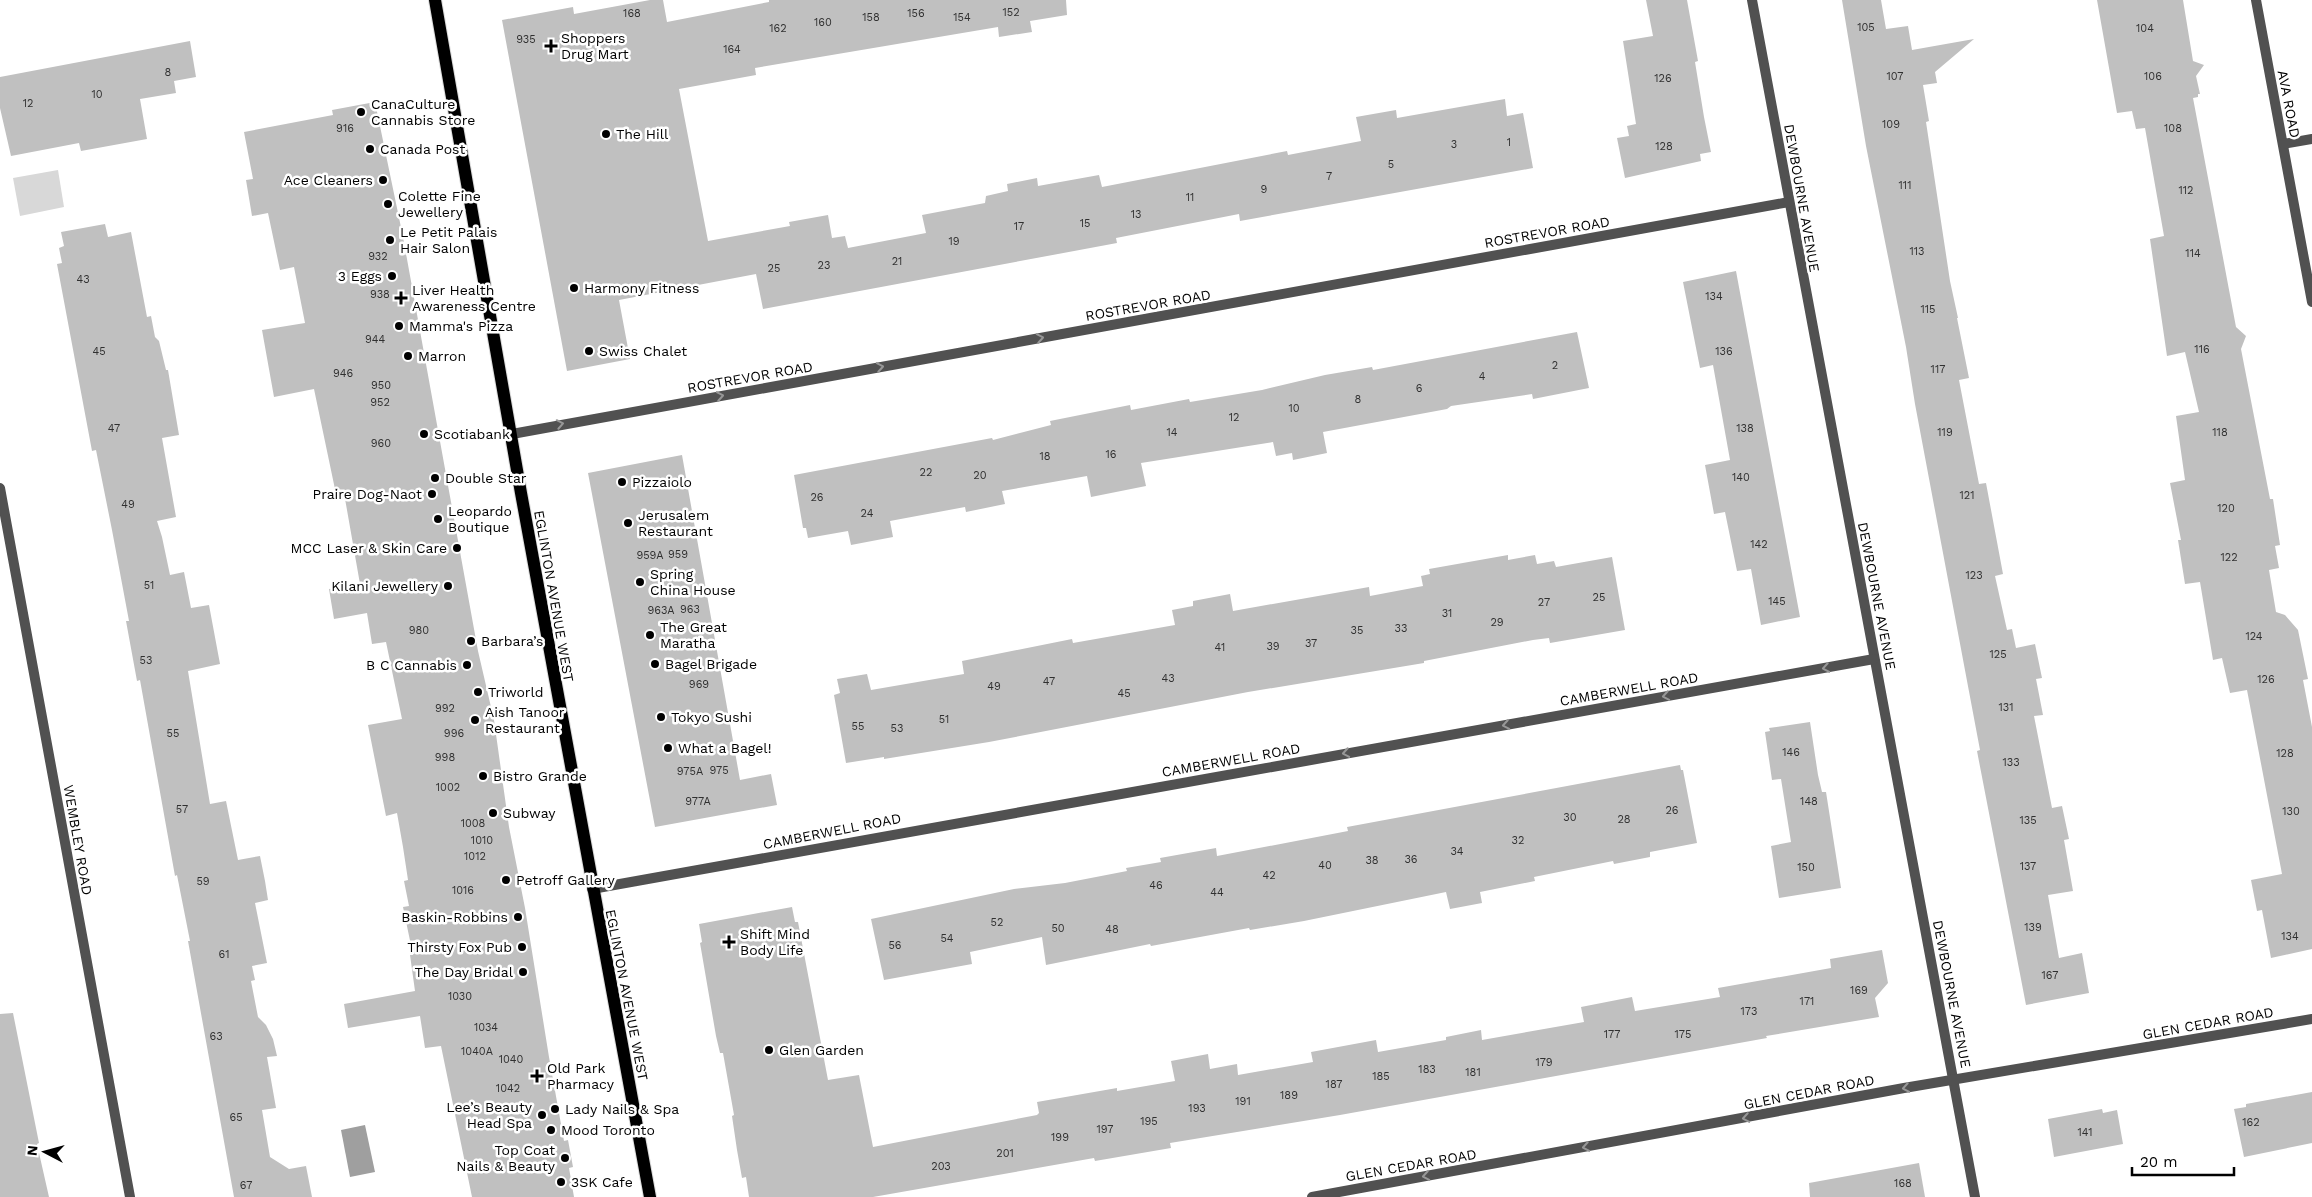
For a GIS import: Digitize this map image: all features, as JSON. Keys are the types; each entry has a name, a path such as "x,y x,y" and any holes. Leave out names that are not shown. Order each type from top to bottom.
{"main road":[{"name":"EGLINTON AVENUE WEST","path":"435,0 512,434 520,493 650,1197"}],"street":[{"name":"DEWBOURNE AVENUE","path":"1752,0 1975,1197"},
{"name":"AVA ROAD","path":"2256,0 2312,302"},
{"path":"2283,144 2312,139"},
{"name":"ROSTREVOR ROAD","path":"512,434 1789,202"},
{"name":"WEMBLEY ROAD","path":"0,488 130,1197"},
{"name":"CAMBERWELL ROAD","path":"592,889 1874,659"},
{"name":"GLEN CEDAR ROAD","path":"1312,1197 1954,1080 2312,1019"}],"shaded area":[{"path":"58,170 64,207 20,216 13,178"},
{"path":"365,1125 375,1172 350,1177 341,1130"}],"building":[{"path":"650,0 663,0 667,22 769,2 769,0 1066,0 1067,15 1030,21 1032,32 999,37 998,27 755,68 756,75 679,89 708,241 790,226 789,222 828,215 832,238 845,236 848,248 926,233 922,215 985,203 986,196 1008,191 1007,184 1037,178 1038,186 1099,175 1102,187 1287,151 1288,155 1361,141 1356,117 1396,110 1397,118 1505,99 1507,116 1523,113 1533,168 1240,221 1239,214 1116,238 1117,243 763,309 756,274 619,300 630,359 567,371 502,20 573,7 574,14"},
{"path":"1646,0 1687,0 1698,61 1695,62 1711,152 1700,154 1701,161 1625,178 1617,138 1629,136 1627,126 1636,124 1623,41 1653,36"},
{"path":"1842,0 1881,0 1886,29 1908,26 1912,50 1974,39 1935,72 1937,83 1923,85 1929,121 1926,122 1950,281 1969,378 1959,380 1979,484 1986,483 2003,574 1995,576 2007,630 2012,629 2016,648 2035,644 2042,678 2036,679 2043,715 2034,716 2052,808 2062,806 2069,839 2064,840 2073,891 2048,895 2059,958 2082,953 2089,993 2026,1005 1977,751 1980,750 1906,347 1866,146"},
{"path":"2097,0 2183,0 2193,61 2204,65 2196,76 2200,94 2198,94 2198,97 2193,98 2236,327 2246,336 2241,349 2270,499 2273,499 2280,545 2275,546 2279,568 2269,570 2276,612 2285,615 2298,630 2308,679 2303,680 2312,727 2312,949 2271,958 2262,910 2257,911 2251,880 2282,874 2247,690 2230,693 2222,658 2213,660 2200,582 2185,584 2178,540 2181,540 2170,483 2185,480 2176,416 2199,412 2185,352 2167,356 2150,239 2164,236 2145,128 2136,129 2132,111 2117,113"},
{"path":"190,41 196,77 174,81 176,93 140,99 147,139 81,151 79,143 11,156 0,108 0,77"},
{"path":"375,102 403,237 478,651 494,720 509,827 525,908 549,1057 564,1141 568,1140 573,1167 569,1168 574,1197 472,1197 441,1046 425,1048 420,1016 348,1028 344,1004 415,991 410,955 413,955 403,907 409,906 404,881 408,880 397,813 386,816 368,725 402,719 386,642 372,644 367,613 334,619 329,589 360,584 344,493 336,494 314,389 274,397 262,330 305,323 294,267 280,270 268,213 252,216 246,180 253,179 244,132 333,115 332,110"},
{"path":"105,224 108,237 131,232 147,317 151,316 155,337 159,341 166,370 168,370 179,435 162,438 176,517 157,521 170,575 184,572 191,608 209,605 220,664 188,671 210,804 226,801 238,860 260,856 265,881 268,900 255,903 267,963 252,966 255,980 251,981 258,1017 266,1025 273,1039 277,1056 267,1057 276,1108 262,1110 270,1157 289,1169 306,1166 312,1197 234,1197 188,941 190,941 177,875 175,876 140,680 137,681 126,621 129,621 112,530 96,450 92,451 57,264 62,263 59,248 64,246 61,232"},
{"path":"1736,271 1800,617 1761,625 1751,569 1737,571 1725,512 1714,514 1705,465 1730,460 1713,365 1700,368 1683,282"},
{"path":"1577,332 1589,388 1533,399 1532,394 1451,406 1447,409 1323,432 1327,453 1293,460 1292,453 1276,456 1273,442 1141,463 1146,486 1091,497 1087,476 1002,491 1005,504 966,512 965,507 890,521 893,537 851,545 848,531 808,538 806,528 803,528 794,475 992,438 993,440 1051,425 1050,421 1130,405 1131,410 1189,399 1190,402 1262,390 1325,375 1372,367 1373,370"},
{"path":"682,455 740,780 771,774 777,805 655,827 588,473"},
{"path":"1508,555 1508,560 1535,555 1537,564 1554,561 1556,567 1612,557 1625,630 1550,643 1549,638 1533,640 1424,661 1424,663 1248,692 989,742 884,759 884,757 846,763 834,695 840,693 837,679 867,674 871,690 964,674 962,661 1072,639 1073,643 1175,625 1172,610 1193,606 1193,601 1230,594 1233,611 1369,587 1370,596 1423,586 1421,576 1430,574 1429,569"},
{"path":"1810,722 1818,775 1822,792 1826,792 1841,888 1779,898 1771,846 1791,842 1781,779 1772,780 1765,732 1770,731 1769,728"},
{"path":"1680,765 1681,770 1683,770 1697,843 1650,852 1650,857 1614,864 1613,861 1534,877 1535,881 1480,892 1482,903 1450,909 1446,892 1304,921 1250,930 1249,928 1151,946 1150,944 1046,965 1042,937 970,952 972,964 884,980 871,919 1014,889 1065,883 1127,871 1126,868 1161,862 1160,858 1216,848 1217,856 1348,831 1347,827"},
{"path":"792,907 795,922 798,922 828,1080 859,1075 873,1147 1037,1115 1039,1113 1037,1102 1117,1088 1117,1091 1175,1081 1171,1061 1208,1054 1210,1069 1237,1064 1238,1075 1313,1062 1311,1052 1376,1040 1378,1052 1446,1040 1446,1037 1481,1030 1482,1040 1584,1022 1581,1007 1632,997 1635,1011 1720,997 1718,988 1831,968 1830,959 1882,950 1888,983 1875,998 1879,1017 1766,1036 1767,1038 1340,1115 1170,1143 1171,1148 1095,1161 1094,1158 873,1197 749,1197 746,1177 742,1178 732,1116 734,1115 723,1053 720,1053 716,1036 700,943 702,942 699,924"},
{"path":"13,1013 39,1143 37,1144 49,1197 0,1197 0,1014"},
{"path":"2312,1092 2312,1143 2244,1157 2234,1109 2246,1107 2246,1104"},
{"path":"2102,1109 2103,1113 2117,1110 2123,1144 2054,1157 2048,1119"},
{"path":"1919,1163 1925,1197 1810,1197 1809,1183"}],"place":[{"name":"Shoppers Drug Mart","path":"551,46"},
{"name":"CanaCulture Cannabis Store","path":"361,112"},
{"name":"The Hill","path":"606,134"},
{"name":"Canada Post","path":"370,149"},
{"name":"Ace Cleaners","path":"383,180"},
{"name":"Colette Fine Jewellery","path":"388,204"},
{"name":"Le Petit Palais Hair Salon","path":"390,240"},
{"name":"3 Eggs","path":"392,276"},
{"name":"Harmony Fitness","path":"574,288"},
{"name":"Liver Health Awareness Centre","path":"401,298"},
{"name":"Mamma's Pizza","path":"399,326"},
{"name":"Swiss Chalet","path":"589,351"},
{"name":"Marron","path":"408,356"},
{"name":"Scotiabank","path":"424,434"},
{"name":"Double Star","path":"435,478"},
{"name":"Pizzaiolo","path":"622,482"},
{"name":"Praire Dog-Naot","path":"432,494"},
{"name":"Leopardo Boutique","path":"438,519"},
{"name":"Jerusalem Restaurant","path":"628,523"},
{"name":"MCC Laser & Skin Care","path":"457,548"},
{"name":"Spring China House","path":"640,582"},
{"name":"Kilani Jewellery","path":"448,586"},
{"name":"The Great Maratha","path":"650,635"},
{"name":"Barbara’s","path":"471,641"},
{"name":"Bagel Brigade","path":"655,664"},
{"name":"B C Cannabis","path":"467,665"},
{"name":"Triworld","path":"478,692"},
{"name":"Tokyo Sushi","path":"661,717"},
{"name":"Aish Tanoor Restaurant","path":"475,720"},
{"name":"What a Bagel!","path":"668,748"},
{"name":"Bistro Grande","path":"483,776"},
{"name":"Subway","path":"493,813"},
{"name":"Petroff Gallery","path":"506,880"},
{"name":"Baskin-Robbins","path":"518,917"},
{"name":"Shift Mind Body Life","path":"729,942"},
{"name":"Thirsty Fox Pub","path":"522,947"},
{"name":"The Day Bridal","path":"523,972"},
{"name":"Glen Garden","path":"769,1050"},
{"name":"Old Park Pharmacy","path":"537,1076"},
{"name":"Lady Nails & Spa","path":"555,1109"},
{"name":"Lee’s Beauty Head Spa","path":"542,1115"},
{"name":"Mood Toronto","path":"551,1130"},
{"name":"Top Coat Nails & Beauty","path":"565,1158"},
{"name":"3SK Cafe","path":"561,1182"}]}
